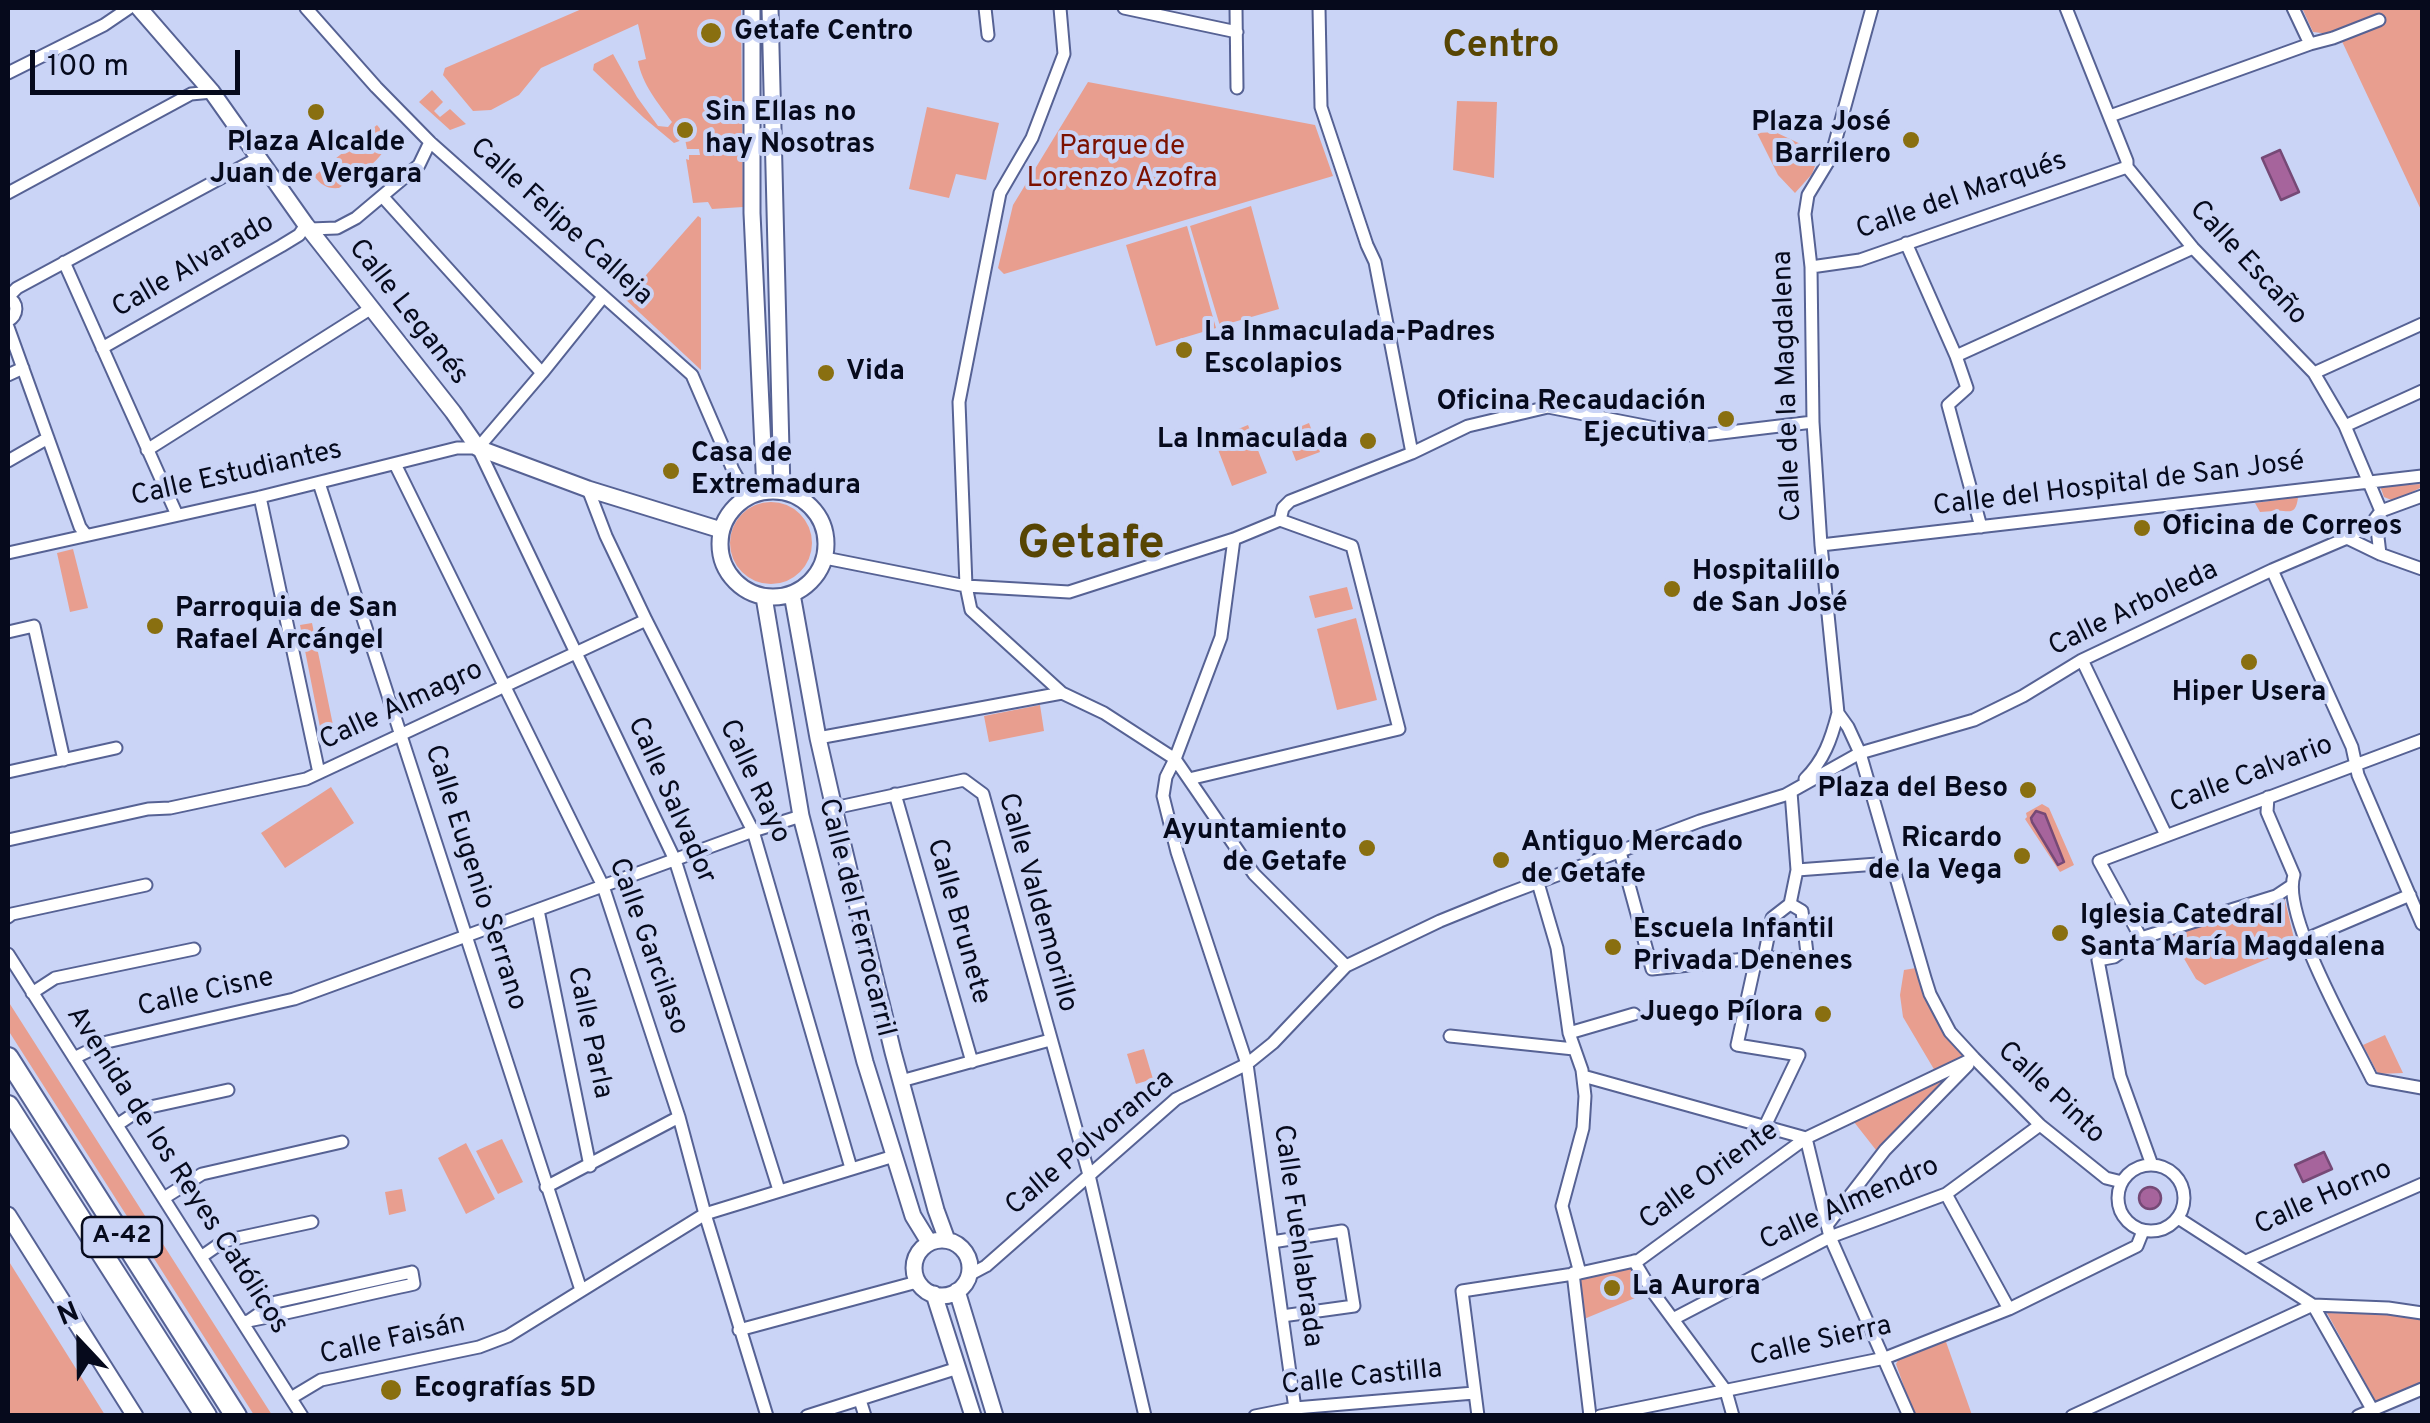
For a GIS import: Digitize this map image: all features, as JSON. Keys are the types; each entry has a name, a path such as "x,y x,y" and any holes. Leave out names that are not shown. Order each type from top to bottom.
{"highway":[{"name":"A-42","path":"8,1058 236,1416"},
{"name":"A-42","path":"8,1106 206,1416"}],"street":[{"path":"8,73 104,26 129,8"},
{"name":"Calle Leganés","path":"139,8 212,92 308,227 478,448"},
{"name":"Calle Felipe Calleja","path":"306,8 430,142 692,374 734,470 757,493"},
{"path":"752,8 757,493"},
{"path":"770,8 782,491"},
{"path":"985,8 988,35"},
{"path":"1060,8 1064,54 1032,138 1000,193 959,402 966,586 971,610 1062,693 1104,713 1175,760 1254,874 1346,966"},
{"path":"1124,8 1237,32"},
{"path":"1236,8 1237,88"},
{"path":"1319,8 1321,107 1375,262 1412,453"},
{"name":"Calle de la Magdalena","path":"1872,8 1830,157 1808,195 1805,214 1811,267 1813,422 1838,714 1860,752 1924,978"},
{"name":"Calle Escaño","path":"2066,8 2127,167 2194,248 2314,372 2346,426 2382,511 2377,529 2380,554"},
{"path":"2293,8 2310,44"},
{"path":"2110,116 2378,20"},
{"path":"8,192 191,94 212,92"},
{"path":"308,227 337,228 346,224 419,165 430,142"},
{"path":"86,535 8,324 16,308 8,297 17,288 258,158"},
{"name":"Calle del Marqués","path":"1811,267 1860,260 2127,167"},
{"path":"382,196 542,373"},
{"name":"Calle Alvarado","path":"102,348 282,246 308,227"},
{"path":"1906,243 1966,388 1948,405 1980,528"},
{"path":"1956,356 2194,248"},
{"path":"64,262 176,515"},
{"path":"604,297 478,448 588,489 720,530"},
{"path":"147,450 370,309"},
{"path":"2314,372 2422,324"},
{"path":"8,375 23,368"},
{"path":"2346,426 2422,392"},
{"path":"1280,520 1290,501 1412,453 1468,426 1548,406 1696,436 1813,422"},
{"path":"8,461 48,438"},
{"name":"Calle Estudiantes","path":"8,552 260,497 457,448 478,448"},
{"name":"Calle Salvador","path":"478,448 675,860 780,1190"},
{"name":"Calle Garcilaso","path":"395,464 603,886 679,1117 767,1416"},
{"name":"Calle del Hospital de San José","path":"1821,545 2422,476"},
{"name":"Calle Eugenio Serrano","path":"319,482 580,1290"},
{"name":"Calle Rayo","path":"588,489 646,620 753,831 850,1168"},
{"path":"782,491 796,496 818,515 824,528 825,558 812,580 792,594 764,597 746,591 725,569 720,557 720,530 736,505 757,493 782,491"},
{"name":"Calle Arboleda","path":"1620,852 1791,792 1860,752 1974,720 2082,660 2348,538 2371,524 2382,511 2422,496"},
{"path":"260,497 319,772"},
{"path":"825,558 966,586 1069,592 1234,540 1280,520 1352,546 1399,729 1189,779"},
{"path":"2348,538 2422,569"},
{"name":"Calle Fuenlabrada","path":"1234,540 1221,638 1166,777 1163,796 1177,852 1246,1064 1296,1412"},
{"path":"2272,570 2353,751 2358,774 2422,924"},
{"name":"Calle del Ferrocarril","path":"792,594 834,808 901,1081 947,1240"},
{"name":"Calle del Ferrocarril","path":"764,597 802,816 865,1062 913,1216 929,1242"},
{"name":"Calle Almagro","path":"8,840 306,780 646,620"},
{"path":"8,632 34,626 64,760"},
{"path":"2082,660 2166,836"},
{"path":"818,738 1062,693"},
{"path":"1765,1126 1799,1055 1737,1045 1754,968 1764,958 1772,918 1790,904 1796,870 1791,792 1820,764 1838,714"},
{"name":"Calle Calvario","path":"2141,938 2099,861 2422,740"},
{"path":"8,772 116,748"},
{"name":"Calle Valdemorillo","path":"834,808 964,780 983,794 1089,1175 1145,1416"},
{"name":"Calle Brunete","path":"895,794 972,1062"},
{"path":"2268,796 2267,812 2294,874 2290,886 2304,940 2372,1079 2422,1088"},
{"name":"Calle Cisne","path":"74,1058 106,1042 294,999 802,816"},
{"path":"1620,852 1652,970 1764,958 1808,962 1802,911 1790,904"},
{"name":"Calle Polvoranca","path":"970,1274 986,1266 1176,1099 1246,1064 1274,1043 1346,966 1440,921 1620,852"},
{"path":"1796,870 1890,863"},
{"path":"1538,883 1557,948 1569,1034 1583,1076 1585,1096 1583,1128 1562,1206 1576,1273 1590,1416"},
{"path":"8,917 146,884"},
{"path":"2152,1165 2120,1076 2098,960 2114,957 2141,938 2276,896 2290,886"},
{"path":"2304,940 2410,895"},
{"name":"Calle Parla","path":"538,910 590,1166"},
{"path":"32,993 55,978 194,949"},
{"name":"Avenida de los Reyes Católicos","path":"8,954 200,1257 246,1321 302,1416"},
{"name":"Calle Pinto","path":"1924,978 1950,1032 1974,1058 2040,1124 2106,1178 2122,1182"},
{"path":"1569,1034 1634,1014"},
{"path":"1450,1036 1574,1049"},
{"path":"901,1081 1050,1040"},
{"path":"1829,1230 1885,1150 1974,1058"},
{"name":"Calle Oriente","path":"1474,1394 1462,1291 1639,1260 1806,1138 1974,1058"},
{"path":"1583,1076 1806,1138 1829,1230 1908,1415"},
{"path":"117,1125 141,1108 228,1090"},
{"path":"546,1187 679,1117"},
{"name":"Calle Almendro","path":"1673,1319 1829,1230 1946,1194 2040,1124"},
{"path":"164,1198 202,1174 342,1142"},
{"name":"Calle Faisán","path":"292,1398 321,1380 479,1347 508,1336 705,1214 894,1156"},
{"path":"2152,1165 2165,1168 2180,1181 2185,1200 2178,1218 2164,1230 2144,1231 2126,1220 2119,1192 2122,1182 2135,1170 2152,1165"},
{"name":"Calle Horno","path":"2246,1261 2422,1184"},
{"path":"1946,1194 2009,1308"},
{"path":"8,1215 134,1416"},
{"path":"2178,1218 2313,1305 2372,1409"},
{"path":"200,1257 224,1240 312,1222"},
{"name":"Calle Sierra","path":"1600,1416 1885,1358 2009,1308 2138,1246 2144,1231"},
{"path":"1272,1242 1342,1232 1354,1306 1282,1316"},
{"path":"947,1240 962,1249 970,1274 957,1291 941,1296 927,1292 914,1269 916,1257 929,1242 947,1240"},
{"path":"1634,1261 1726,1390 1732,1416"},
{"path":"412,1272 414,1284 246,1321 276,1302 412,1272"},
{"path":"739,1330 918,1282"},
{"path":"957,1291 996,1416"},
{"path":"934,1294 973,1416"},
{"path":"2072,1416 2313,1305 2422,1312"},
{"path":"807,1416 958,1368"},
{"path":"2358,1416 2422,1391"},
{"path":"1474,1394 1478,1416"},
{"name":"Calle Castilla","path":"1255,1416 1474,1394"},
{"path":"860,1400 865,1416"}],"green space":[{"path":"584,8 741,8 743,207 712,209 708,202 693,203 686,159 689,155 700,155 699,149 687,149 685,139 674,143 593,70 594,64 613,54 658,126 668,127 672,122 640,69 638,61 646,59 638,24 541,68 519,95 491,110 473,111 443,75 445,68"},
{"path":"2302,8 2422,8 2422,212 2339,35 2313,32"},
{"name":"Parque de Lorenzo Azofra","path":"1088,82 1315,125 1333,176 1004,274 998,268 1013,205"},
{"path":"432,90 443,102 434,111 440,117 450,109 466,124 450,130 419,102"},
{"path":"1457,101 1497,102 1494,178 1453,170"},
{"path":"927,107 999,123 986,180 956,174 949,198 909,189"},
{"path":"377,125 384,134 385,147 360,173 339,188 328,187 314,176"},
{"path":"1775,132 1820,153 1812,174 1795,193 1778,175 1757,133"},
{"path":"1251,206 1279,309 1220,326 1190,226"},
{"path":"698,216 701,218 701,370 625,299"},
{"path":"1187,226 1216,328 1156,346 1126,245"},
{"path":"1631,394 1616,413 1564,404 1565,400"},
{"path":"1309,423 1320,452 1296,461 1285,433"},
{"path":"1248,425 1267,473 1232,486 1214,439"},
{"path":"2422,484 2394,501 2384,497 2380,486"},
{"path":"2298,497 2290,511 2260,512 2255,503"},
{"path":"771,502 787,505 800,514 809,527 809,559 800,572 787,581 771,584 755,581 742,572 733,559 730,543 733,527 742,514 755,505"},
{"path":"73,549 88,608 70,612 57,553"},
{"path":"1347,587 1353,609 1315,618 1309,596"},
{"path":"1356,618 1377,700 1337,710 1317,629"},
{"path":"312,623 333,725 320,727 300,625"},
{"path":"1040,705 1044,731 989,742 984,716"},
{"path":"331,787 354,823 285,868 261,833"},
{"path":"2042,804 2049,808 2074,865 2060,872 2025,819 2026,813"},
{"path":"2284,896 2296,947 2205,985 2196,979 2169,933"},
{"path":"1916,968 1931,1006 1964,1054 1935,1071 1903,1017 1900,995 1904,970"},
{"path":"8,1001 272,1415 254,1415 8,1030"},
{"path":"2385,1035 2403,1073 2378,1074 2363,1045"},
{"path":"1144,1049 1153,1079 1136,1084 1127,1054"},
{"path":"1948,1076 1876,1150 1854,1122"},
{"path":"502,1139 523,1182 498,1194 476,1151"},
{"path":"466,1143 495,1199 466,1214 438,1158"},
{"path":"402,1189 406,1211 389,1215 385,1192"},
{"path":"8,1260 105,1415 8,1415"},
{"path":"1635,1267 1647,1293 1584,1319 1580,1280 1592,1274"},
{"path":"2327,1313 2422,1318 2422,1383 2376,1402"},
{"path":"1945,1339 1972,1415 1914,1415 1896,1364 1900,1357"}],"shaded area":[{"path":"2280,150 2299,192 2281,200 2262,158"},
{"path":"2036,811 2045,814 2064,862 2058,865 2032,822"},
{"path":"2324,1152 2332,1169 2303,1182 2295,1165"},
{"path":"2146,1187 2154,1187 2161,1198 2154,1209 2146,1209 2139,1202 2139,1194"}],"place":[{"name":"Getafe Centro","path":"711,33"},
{"name":"Plaza Alcalde Juan de Vergara","path":"316,112"},
{"name":"Sin Ellas no hay Nosotras","path":"685,130"},
{"name":"Plaza José Barrilero","path":"1911,140"},
{"name":"La Inmaculada-Padres Escolapios","path":"1184,350"},
{"name":"Vida","path":"826,373"},
{"name":"Oficina Recaudación Ejecutiva","path":"1726,419"},
{"name":"La Inmaculada","path":"1368,441"},
{"name":"Casa de Extremadura","path":"671,471"},
{"name":"Oficina de Correos","path":"2142,528"},
{"name":"Hospitalillo de San José","path":"1672,589"},
{"name":"Parroquia de San Rafael Arcángel","path":"155,626"},
{"name":"Hiper Usera","path":"2249,662"},
{"name":"Plaza del Beso","path":"2028,790"},
{"name":"Ayuntamiento de Getafe","path":"1367,848"},
{"name":"Ricardo de la Vega","path":"2022,856"},
{"name":"Antiguo Mercado de Getafe","path":"1501,860"},
{"name":"Iglesia Catedral Santa María Magdalena","path":"2060,933"},
{"name":"Escuela Infantil Privada Denenes","path":"1613,947"},
{"name":"Juego Pílora","path":"1823,1014"},
{"name":"La Aurora","path":"1612,1288"},
{"name":"Ecografías 5D","path":"391,1390"}],"district":[{"name":"Centro","path":"1501,48"},
{"name":"Getafe","path":"1091,548"}]}
